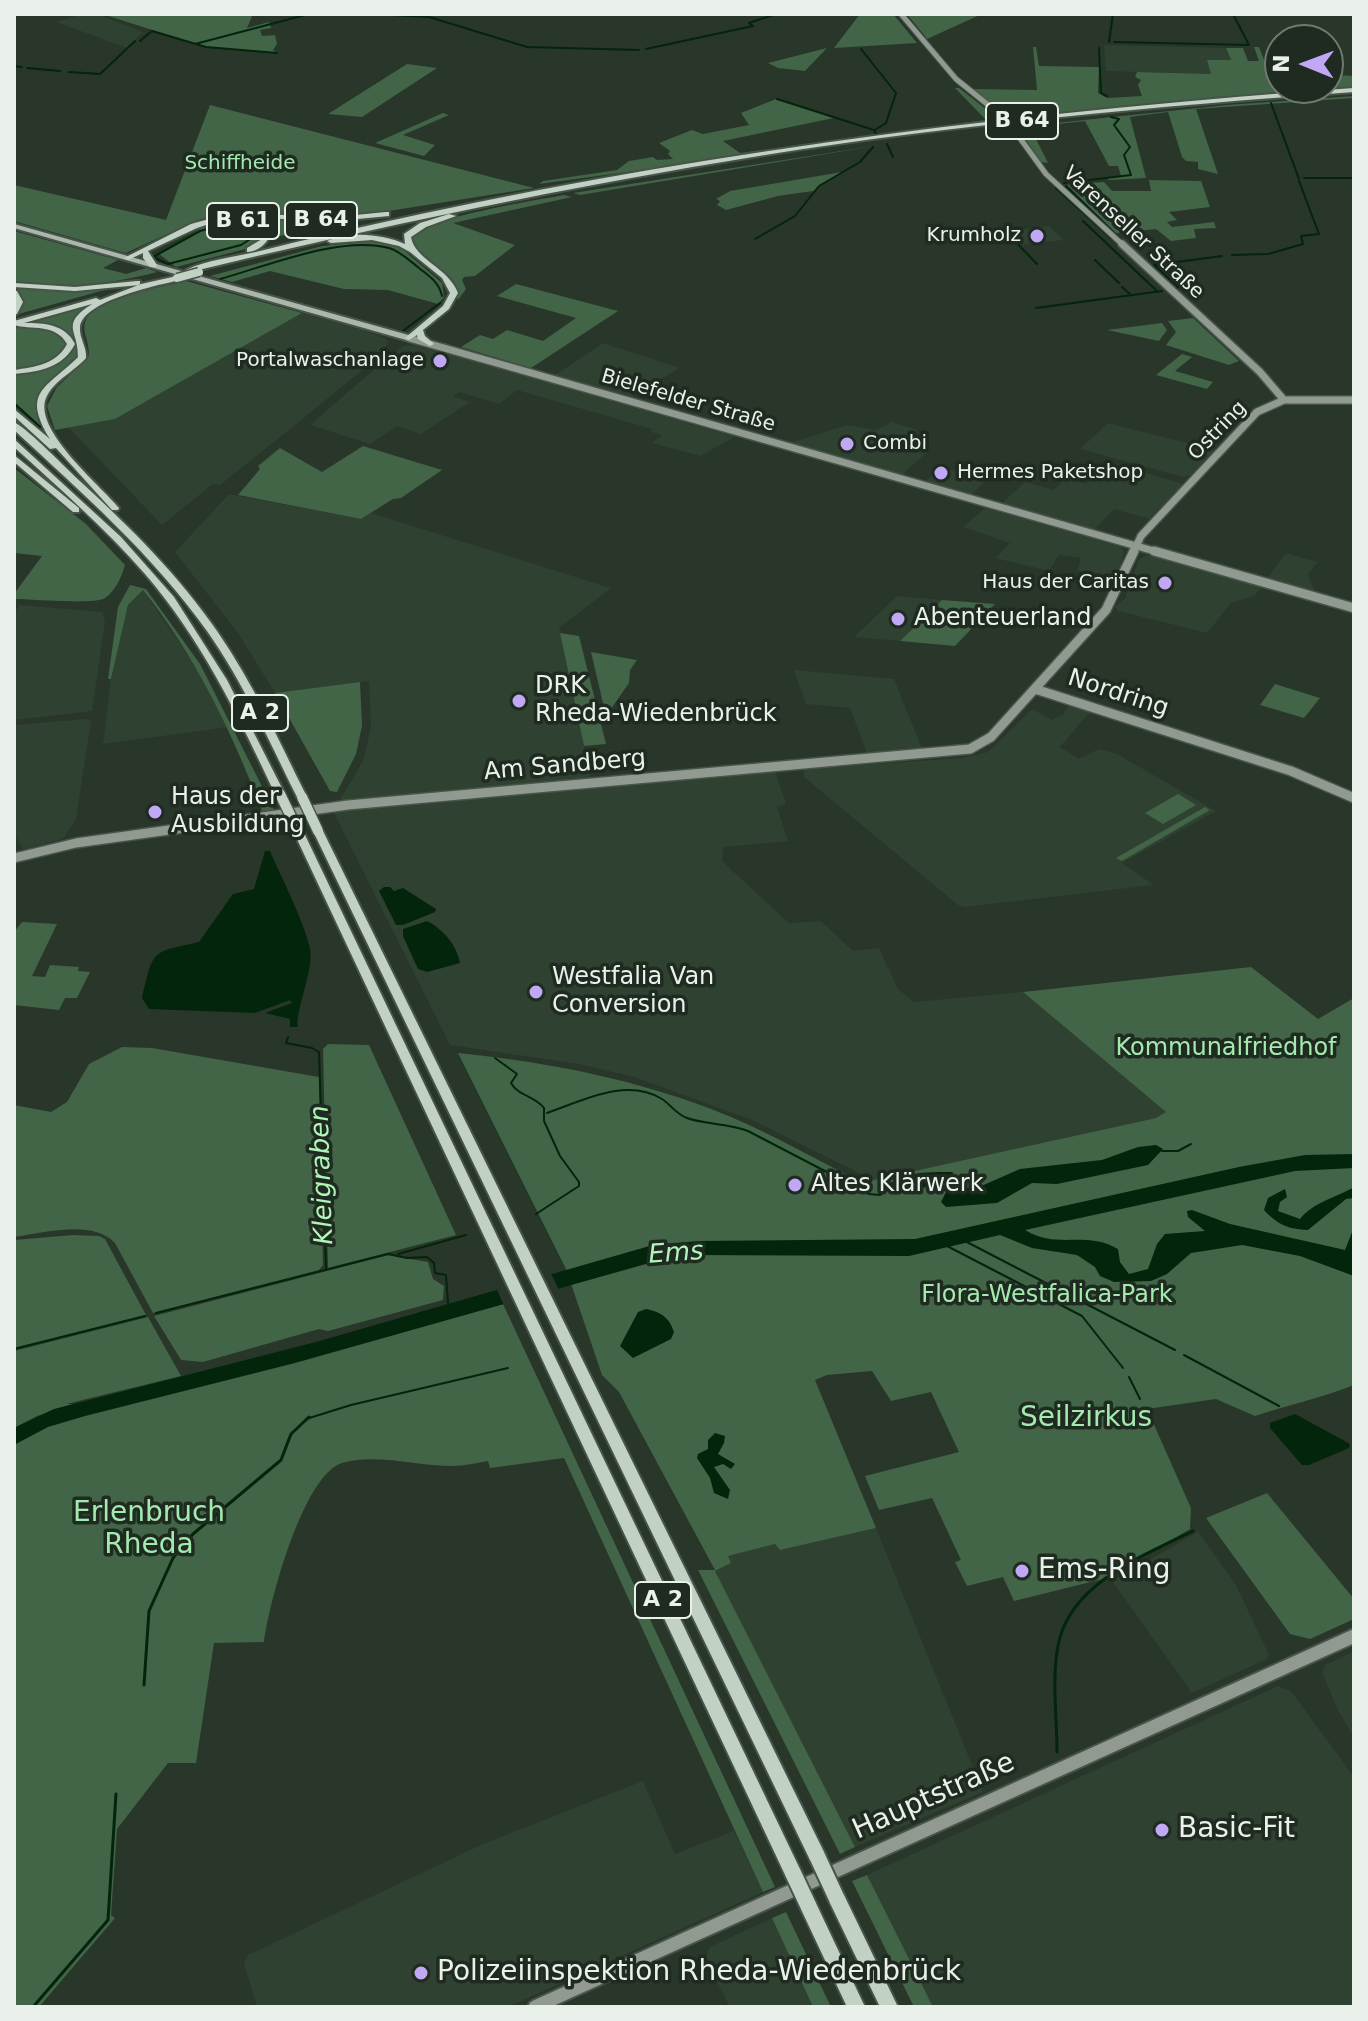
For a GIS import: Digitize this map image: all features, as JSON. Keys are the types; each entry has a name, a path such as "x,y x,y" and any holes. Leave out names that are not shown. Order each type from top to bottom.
{"highway":[{"name":"B 64","path":"194,271 356,228 587,182 800,149 1049,117 1354,92"},
{"name":"B 64","path":"131,259 194,226 226,217 341,220 957,132 1155,109 1354,92"},
{"name":"B 64","path":"14,322 194,271 514,197"},
{"path":"406,337 420,331 450,303 454,290 448,279 408,245 409,233 438,219 514,197"},
{"name":"B 61","path":"147,253 213,223 247,222 267,230 267,238 256,247 206,266"},
{"path":"308,244 359,238 393,241 408,248 445,279 451,291 447,303 406,337"},
{"path":"131,259 147,253 153,265"},
{"path":"14,285 75,289 150,283"},
{"path":"140,544 130,525 43,423 39,406 50,386 82,358 82,345 76,329 80,316 105,300 150,283"},
{"path":"14,293 19,302 14,312"},
{"path":"14,322 53,328 68,336 71,344 67,353 52,364 14,372"},
{"path":"420,331 421,337 430,344"},
{"path":"14,412 86,475"},
{"name":"A 2","path":"14,425 140,544 212,631 238,672 302,797 889,2007"},
{"name":"A 2","path":"14,442 118,540 165,593 215,665 248,724 856,2007"},
{"path":"14,458 118,540"}],"main road":[{"name":"Varenseller Straße","path":"901,14 956,79 1002,116 1046,174 1260,372 1284,400"},
{"name":"Bielefelder Straße","path":"14,226 1354,608"},
{"name":"Ostring","path":"1135,546 1257,412 1284,400 1354,400"},
{"name":"Nordring","path":"1135,546 1106,610 1035,689 1291,771 1354,798"},
{"name":"Am Sandberg","path":"14,858 76,843 348,805 958,751 991,737 1035,689"},
{"name":"Hauptstraße","path":"535,2007 1354,1636"}],"shaded area":[{"path":"83,14 97,14 143,32 127,48 56,22"},
{"path":"1104,45 1226,48 1231,61 1208,61 1211,74 1106,71"},
{"name":"Krumholz","path":"1049,226 1064,240 1023,245 1010,231"},
{"path":"302,313 363,330 385,338 388,343 366,367 289,430 220,485 213,484 162,525 68,427 115,419"},
{"path":"603,343 678,369 632,396 554,376"},
{"path":"412,345 735,437 700,456 652,443 662,435 651,432 652,429 517,390 499,404 460,392 453,396 470,402 421,434 397,426 370,444 310,425 385,360 403,346"},
{"path":"892,422 917,430 901,445 927,452 902,475 790,443 847,425 876,430"},
{"path":"1108,423 1214,450 1191,475 1183,477 1080,449"},
{"path":"1110,462 1183,484 1149,519 1114,509 1094,530 1002,503 1025,482 1054,490 1065,478 1086,484"},
{"path":"940,467 982,479 983,483 971,495 925,482"},
{"path":"229,494 361,519 371,513 611,588 559,628 591,780 338,803 363,761 371,727 369,681 275,693 238,633 175,552"},
{"path":"985,508 1121,547 1124,552 1117,577 1077,571 1081,558 1059,555 1049,571 995,558 1010,543 963,527"},
{"path":"1286,553 1318,562 1308,574 1314,589 1311,593 1266,580"},
{"path":"1148,555 1262,586 1254,596 1231,603 1207,633 1118,611 1115,607 1125,598 1139,559"},
{"path":"143,590 196,667 229,727 103,744 111,679 128,605"},
{"name":"Abenteuerland","path":"897,596 942,600 900,641 854,637"},
{"path":"20,605 102,612 105,621 92,711 14,720 14,613"},
{"path":"794,670 894,679 923,751 868,756 850,708 806,704"},
{"path":"1069,705 1090,712 1060,747 1079,759 1099,749 1117,754 1216,811 1122,863 1154,885 965,907 958,905 804,777 803,769 963,758 988,752 1032,709 1052,720 1064,714"},
{"path":"91,721 76,819 63,839 23,849 14,834 14,725"},
{"path":"775,771 786,804 777,807 788,841 723,847 722,861 789,923 821,921 853,951 879,948 898,989 914,1002 1023,992 1166,1112 1156,1118 873,1180 752,1120 634,1077 579,1064 450,1045 333,811"},
{"path":"876,1528 983,1792 855,1847 715,1571 731,1563 727,1556 775,1544 780,1550"},
{"path":"1198,1532 1236,1585 1269,1655 1267,1659 1192,1693 1112,1581"},
{"path":"1354,1651 1354,1737 1338,1710 1322,1672 1325,1665"},
{"path":"1278,1686 1291,1691 1354,1777 1354,2007 933,2007 867,1875"},
{"path":"643,1781 675,1854 734,1831 763,1892 508,2007 257,2007 244,1963 248,1955 483,1844"},
{"path":"772,1918 813,2007 730,2007 705,1958 710,1947"}],"green space":[{"path":"102,14 253,14 247,28 269,22 271,28 260,30 262,36 275,35 277,44 273,50 277,53 206,47"},
{"path":"860,14 893,14 917,43 834,48"},
{"path":"906,14 982,14 927,39"},
{"path":"1033,47 1036,47 1039,66 1099,67 1098,93 1107,98 1142,96 1138,85 1141,80 1135,77 1137,72 1211,74 1207,60 1231,60 1226,48 1243,48 1248,61 1259,61 1254,47 1259,47 1264,60 1264,95 1011,119 971,89 1037,90"},
{"path":"827,48 805,71 778,68 768,63"},
{"path":"407,64 437,68 362,117 328,114"},
{"path":"1344,75 1354,76 1354,88 1344,89"},
{"path":"955,88 1001,121 539,184 617,170 629,161 653,157 657,160 673,159 668,154 670,151 659,143 692,130 703,134 749,125 741,113 776,99 834,118 723,141 740,153 986,120"},
{"path":"1268,104 1196,109 1218,174 1198,169 1198,162 1186,161 1182,157 1168,112 1130,117 1146,178 1109,180 1107,178 1121,176 1118,166 1109,166 1085,121 1030,127 1048,163 1041,162 1017,127 1227,105"},
{"name":"Schiffheide","path":"210,105 534,188 357,216 224,214 193,222 126,253 14,221 14,185 166,220"},
{"path":"443,113 449,115 403,135 435,145 424,156 375,143"},
{"path":"886,144 580,195 573,193"},
{"path":"842,172 813,191 778,196 726,210 717,205 720,201 716,199 730,191"},
{"path":"1149,180 1201,181 1210,207 1169,212 1177,220 1167,222 1172,227 1214,222 1216,228 1194,229 1196,238 1171,241 1156,229 1116,233 1067,185 1104,182 1112,191 1151,191"},
{"path":"564,195 572,197 453,223 515,245 475,276 464,277 462,280 466,289 458,300 454,281 414,246 411,238 420,231 457,217"},
{"name":"Schiffheide","path":"255,217 305,223 356,223 280,236 275,228 260,222 221,219"},
{"name":"Schiffheide","path":"249,224 262,231 262,238 253,247 176,267 159,254 202,228"},
{"path":"14,231 118,260 103,268 126,274 146,268 157,272 86,284 51,285 14,281"},
{"path":"375,241 401,248 442,283 444,297 438,304 388,290 344,289 270,271 232,282 210,276 322,246"},
{"path":"186,281 302,313 115,419 55,430 47,406 57,387 88,358 85,325 92,312 131,294"},
{"path":"516,284 618,311 531,368 461,347 480,335 493,339 507,330 543,341 576,318 497,296"},
{"path":"14,287 59,291 108,289 15,315 24,301"},
{"path":"90,304 73,324 78,345 77,358 40,395 37,414 41,426 14,402 14,374 58,363 75,344 60,329 23,323"},
{"path":"1193,318 1239,361 1229,365 1166,345 1176,332 1168,321"},
{"path":"1162,323 1167,330 1159,341 1107,330"},
{"path":"14,328 50,330 65,340 66,347 49,361 14,371"},
{"path":"1182,354 1192,357 1175,371 1213,382 1207,389 1156,375"},
{"path":"363,446 442,470 401,498 393,499 361,519 238,495 260,469 258,466 280,448 322,472"},
{"path":"14,468 86,524 125,565 115,588 105,598 76,601 14,599 14,594 42,556 14,553"},
{"path":"130,585 146,589 200,664 274,810 262,811 211,696 180,642 143,590 128,605 111,679 108,679 118,607"},
{"path":"942,600 995,604 955,646 900,641"},
{"path":"560,633 579,636 606,744 584,746"},
{"path":"591,652 637,660 630,670 629,683 606,716"},
{"path":"360,682 362,726 356,754 337,792 330,791 275,693"},
{"path":"1275,684 1320,698 1304,718 1260,705"},
{"path":"1178,794 1196,805 1163,824 1145,813"},
{"path":"1205,807 1210,810 1122,861 1116,858"},
{"path":"22,922 57,924 32,976 45,977 50,965 79,967 78,971 90,972 77,998 65,998 59,1010 14,1005 14,932"},
{"name":"Flora-Westfalica-Park","path":"1251,967 1318,1019 1354,998 1354,1385 1255,1416 1216,1399 1147,1409 1191,1508 1190,1529 1103,1579 1014,1601 1003,1577 967,1586 955,1562 961,1560 932,1498 879,1510 865,1476 959,1452 931,1392 891,1401 872,1371 827,1375 815,1380 876,1528 780,1550 775,1544 728,1556 731,1563 715,1571 855,1847 840,1854 698,1570 715,1570 619,1392 602,1375 566,1269 458,1053 569,1069 677,1097 747,1124 867,1185 873,1180 1156,1118 1166,1112 1023,992"},
{"path":"328,1044 369,1045 456,1235 328,1268 323,1049"},
{"path":"122,1047 152,1048 319,1077 323,1265 319,1270 153,1313 115,1243 105,1236 94,1231 67,1230 14,1237 14,1105 51,1112 67,1102 89,1064"},
{"path":"73,1235 105,1239 146,1315 14,1348 14,1240"},
{"path":"388,1255 428,1262 433,1279 444,1286 443,1300 328,1331 319,1329 203,1362 181,1360 154,1316"},
{"name":"Erlenbruch Rheda","path":"503,1304 775,1887 763,1892 564,1458 490,1468 488,1461 452,1466 355,1460 342,1463 328,1473 314,1491 302,1515 281,1571 264,1642 214,1643 196,1763 168,1763 117,1829 111,1915 115,1918 39,2007 14,2007 14,1437 34,1425"},
{"path":"148,1317 181,1376 66,1404 73,1404 37,1416 14,1428 14,1351"},
{"path":"1267,1493 1354,1599 1354,1619 1310,1639 1290,1634 1206,1518"},
{"path":"867,1875 933,2007 914,2007 852,1881"},
{"path":"786,1912 831,2007 813,2007 772,1918"}],"water":[{"path":"265,851 270,851 298,913 310,949 298,1027 290,1027 290,1019 265,1013 292,1003 290,1000 255,1013 149,1009 142,998 149,970 157,955 199,942 233,894 254,889"},
{"path":"384,887 394,891 403,888 436,909 435,912 396,925 379,891"},
{"path":"427,921 448,938 460,963 427,972 418,969 403,936 403,929"},
{"path":"1156,1145 1163,1149 1148,1165 1057,1184 1032,1183 997,1203 946,1207 941,1202 946,1192 933,1183 923,1188 900,1185 888,1191 884,1189 907,1176 934,1172 953,1172 949,1182 955,1189 979,1187 1020,1169 1102,1160 1138,1147"},
{"name":"Ems","path":"1354,1154 1354,1168 1295,1171 1025,1230 1048,1239 1094,1241 1118,1249 1120,1262 1129,1274 1148,1269 1157,1244 1165,1234 1205,1231 1188,1217 1187,1211 1345,1250 1354,1227 1354,1276 1300,1256 1242,1245 1191,1253 1167,1274 1151,1281 1114,1282 1100,1276 1095,1267 1077,1255 1032,1248 1000,1235 909,1256 690,1255 660,1260 295,1363 85,1416 48,1427 14,1445 14,1428 54,1409 316,1342 653,1245 699,1241 915,1239 1239,1167 1305,1155"},
{"path":"1354,1187 1354,1198 1346,1199 1308,1230 1284,1225 1264,1210 1268,1198 1285,1189 1287,1197 1280,1202 1278,1211 1300,1219 1318,1204"},
{"path":"646,1309 664,1316 674,1332 671,1339 633,1358 620,1346 638,1312"},
{"path":"1295,1414 1350,1444 1349,1448 1302,1465 1270,1428 1270,1423"},
{"path":"715,1433 725,1436 718,1454 735,1464 731,1469 723,1464 714,1467 730,1490 728,1499 714,1493 710,1478 697,1458 698,1454 708,1449 708,1440"}],"pier":[{"path":"549,1270 560,1292 505,1308 495,1285"}],"waterway":[{"path":"195,44 309,14"},
{"path":"372,14 429,17 527,47 639,50"},
{"path":"646,49 753,26 749,23 776,14"},
{"path":"905,14 924,37"},
{"path":"1109,42 1113,14"},
{"path":"1114,42 1249,45 1233,14"},
{"path":"140,41 152,31 195,44"},
{"path":"69,72 100,74 135,41"},
{"path":"195,44 277,53"},
{"path":"1099,48 1101,93 1107,96"},
{"path":"861,49 896,93 886,123 875,130"},
{"path":"14,66 22,67"},
{"path":"27,68 60,71"},
{"path":"945,70 950,75"},
{"path":"951,77 955,82"},
{"path":"777,99 874,130 877,135"},
{"name":"Kleigraben","path":"1271,104 1299,179"},
{"path":"1064,183 1131,175 1124,155 1130,147 1114,125 1119,119 1111,117"},
{"path":"887,144 893,157"},
{"path":"755,239 795,216 819,186 860,162 873,147"},
{"name":"Kleigraben","path":"1304,178 1354,178"},
{"name":"Kleigraben","path":"1232,255 1268,254 1303,244 1301,236 1319,234 1299,181"},
{"path":"1066,186 1120,239"},
{"path":"1056,188 1111,238"},
{"path":"193,223 212,217"},
{"path":"1083,221 1158,292"},
{"path":"223,225 249,227 255,236 241,245 168,264 153,257 200,231 223,225"},
{"path":"1005,231 1037,264"},
{"path":"134,252 173,233"},
{"path":"1114,240 1120,246"},
{"path":"220,279 304,254 370,245 389,248 401,254 434,280 442,296"},
{"name":"Kleigraben","path":"1176,289 1178,287 1154,265 1222,256"},
{"path":"1095,260 1119,283"},
{"path":"1122,287 1130,294"},
{"name":"Kleigraben","path":"1158,292 1162,291"},
{"name":"Kleigraben","path":"1036,308 1158,292"},
{"path":"403,331 440,303"},
{"path":"14,403 40,427"},
{"name":"Kleigraben","path":"288,1037 286,1043 319,1052 326,1269"},
{"path":"495,1058 517,1074 511,1083 514,1087 544,1108 544,1121 560,1156 579,1182 579,1186 536,1214"},
{"path":"547,1113 604,1093 634,1090 648,1093 662,1099 687,1118 748,1131 869,1194 880,1195 888,1189"},
{"path":"1162,1151 1178,1151 1191,1144"},
{"path":"398,1254 466,1235"},
{"path":"963,1240 1175,1350"},
{"path":"947,1246 1082,1316 1123,1368"},
{"name":"Kleigraben","path":"156,1313 388,1254 407,1258 427,1257 434,1263 435,1273 446,1275 448,1303"},
{"name":"Kleigraben","path":"14,1349 145,1316"},
{"path":"1184,1355 1279,1406"},
{"path":"307,1419 351,1405 508,1368"},
{"path":"1129,1377 1140,1399"},
{"path":"144,1685 149,1611 173,1558 193,1534 281,1460 291,1434 307,1419"},
{"path":"1057,1752 1055,1668 1059,1641 1067,1620 1079,1602 1113,1573 1193,1531"},
{"path":"33,2007 108,1920 116,1794"}],"place":[{"name":"Krumholz","path":"1037,236"},
{"name":"Portalwaschanlage","path":"440,361"},
{"name":"Combi","path":"847,444"},
{"name":"Hermes Paketshop","path":"941,473"},
{"name":"Haus der Caritas","path":"1165,583"},
{"name":"Abenteuerland","path":"898,619"},
{"name":"DRK Rheda-Wiedenbrück","path":"519,701"},
{"name":"Haus der Ausbildung","path":"155,812"},
{"name":"Westfalia Van Conversion","path":"536,992"},
{"name":"Altes Klärwerk","path":"795,1185"},
{"name":"Ems-Ring","path":"1022,1571"},
{"name":"Basic-Fit","path":"1162,1830"},
{"name":"Polizeiinspektion Rheda-Wiedenbrück","path":"421,1973"}],"park label":[{"name":"Kommunalfriedhof","path":"1226,1049"},
{"name":"Seilzirkus","path":"1086,1419"}]}
